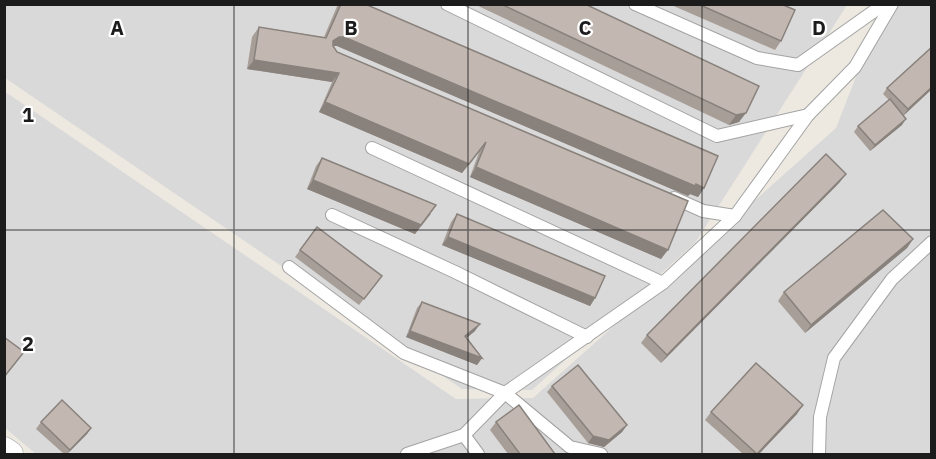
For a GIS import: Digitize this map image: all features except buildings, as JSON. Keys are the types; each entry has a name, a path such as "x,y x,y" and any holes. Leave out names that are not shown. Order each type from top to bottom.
{"street":[{"path":"4,450 10,454"}],"lane":[{"path":"447,4 717,136 808,115"},
{"path":"635,4 757,58 798,65 884,4"},
{"path":"407,454 464,435 505,393 663,283 735,216 808,115 855,67 892,4"},
{"path":"372,147 663,283"},
{"path":"658,192 703,211 735,216"},
{"path":"332,215 587,337"},
{"path":"819,454 820,417 834,358 892,279 932,242"},
{"path":"289,267 404,353 505,393 570,447 601,454"},
{"path":"464,435 478,454"}],"shaded area":[{"path":"4,5 847,5 695,243 532,390 462,389 5,78"},
{"path":"884,5 931,5 931,454 36,454 5,428 4,91 456,399 533,398 836,128"}]}
